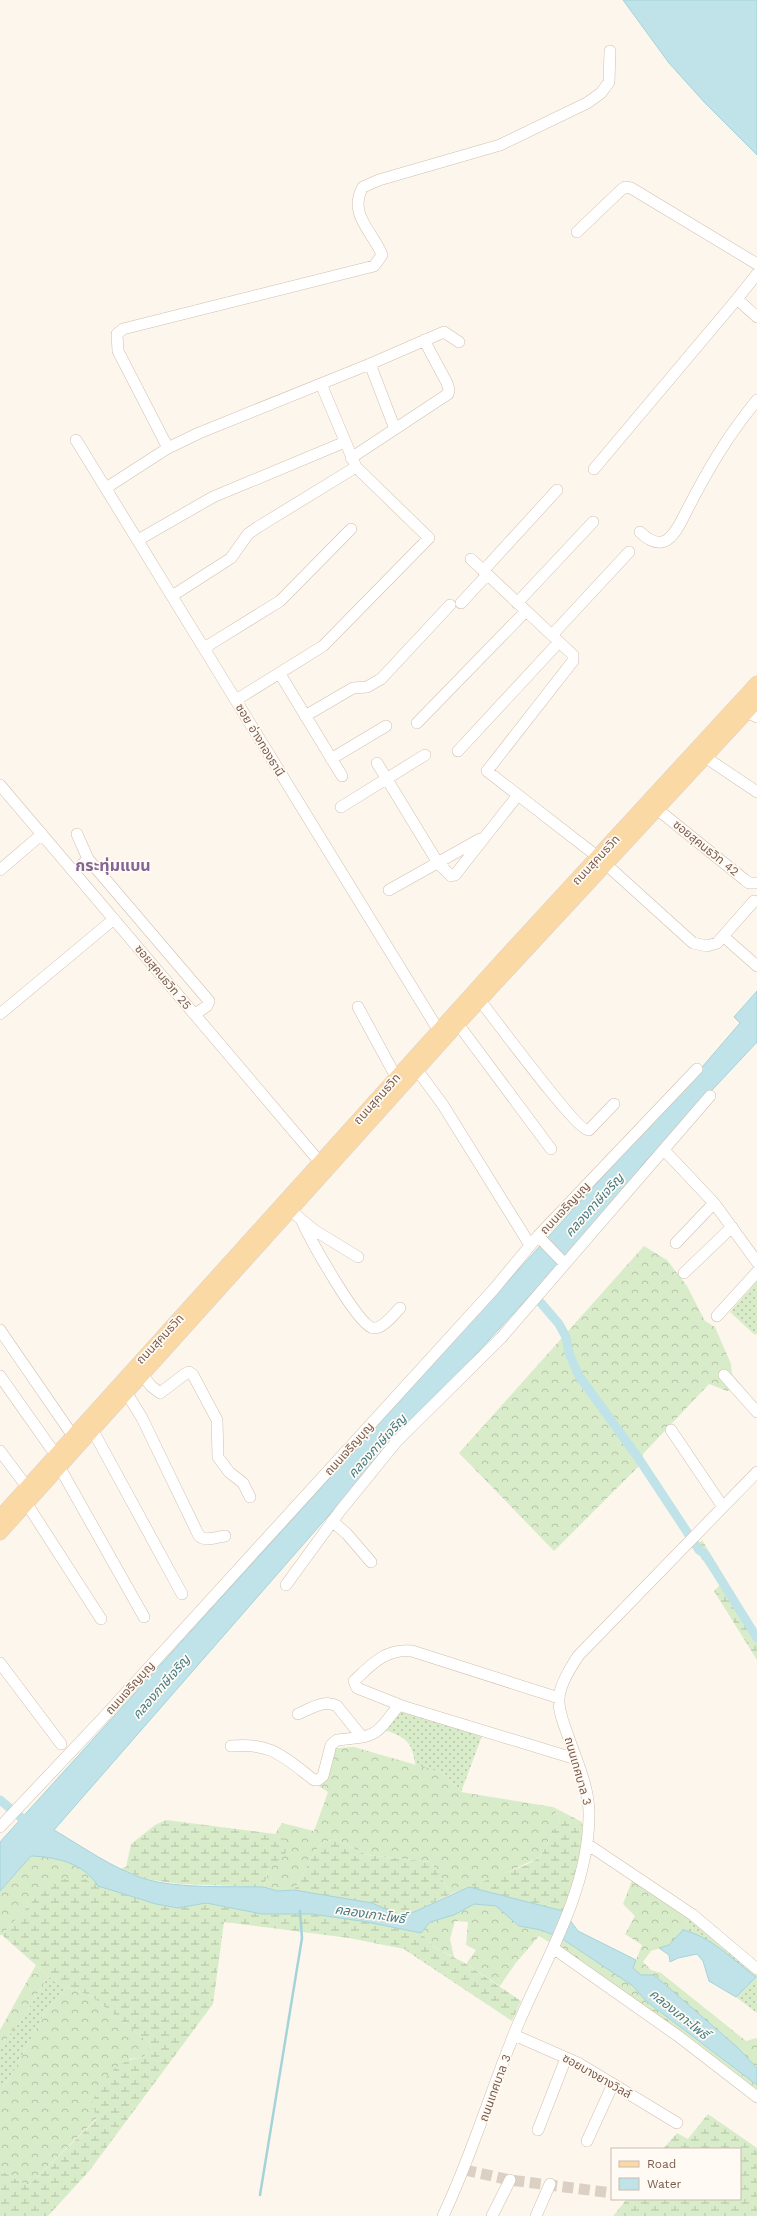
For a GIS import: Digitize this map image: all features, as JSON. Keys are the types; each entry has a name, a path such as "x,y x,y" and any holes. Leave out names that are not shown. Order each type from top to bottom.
{"main road":[{"name":"ถนนสุคนธวิท","path":"603,861 658,808 746,712 757,683"},
{"name":"ถนนสุคนธวิท","path":"0,1533 27,1504 59,1462 73,1436 323,1166 477,996 603,861 757,701"},
{"name":"ถนนสุคนธวิท","path":"441,1035 458,1024 477,996"},
{"name":"ถนนสุคนธวิท","path":"0,1517 27,1487 59,1462 126,1392 290,1210 323,1166 396,1077 414,1066"}],"street":[{"path":"168,448 118,351 117,334 123,329 374,266 382,255 361,218 359,199 363,187 379,180 500,145 587,103 601,93 609,82 610,51"},
{"path":"577,232 621,190 625,187 631,188 757,264"},
{"path":"594,469 757,274"},
{"path":"737,299 757,316"},
{"path":"106,488 168,448 226,422 322,384 424,340 444,332 459,342"},
{"path":"172,596 231,558 248,534 354,463 395,429 448,394 449,390 446,383 424,340"},
{"path":"370,364 395,429"},
{"path":"236,700 280,674 332,638 429,538 354,463 322,384"},
{"path":"640,532 656,542 665,541 669,538 680,524 712,462 736,426 757,400"},
{"name":"ซอย อ่างทองธานี","path":"76,440 441,1035"},
{"path":"138,540 213,497 345,442"},
{"path":"305,716 353,688 367,687 381,679 485,573 557,490"},
{"path":"517,603 593,522"},
{"path":"204,648 280,601 351,529"},
{"path":"458,751 629,552"},
{"path":"471,559 573,655 573,661 487,770 603,861 693,943 711,946 723,936 754,901"},
{"path":"417,723 526,611"},
{"path":"280,674 342,776"},
{"path":"331,759 386,726"},
{"path":"341,807 425,755"},
{"path":"705,757 757,792"},
{"path":"377,763 438,863 453,877 518,795"},
{"name":"ซอยสุคนธวิท 25","path":"0,784 323,1166"},
{"name":"ซอยสุคนธวิท 42","path":"658,808 754,880"},
{"path":"0,870 42,834"},
{"path":"77,834 88,859 209,1001 207,1006 195,1014"},
{"path":"389,890 486,836"},
{"path":"74,872 88,859"},
{"path":"0,1014 114,919"},
{"path":"723,936 757,966"},
{"path":"477,996 566,1110 584,1129 589,1130 614,1104"},
{"path":"358,1007 396,1077"},
{"path":"458,1024 551,1149"},
{"path":"414,1066 443,1105 530,1245"},
{"name":"ถนนเจริญบุญ","path":"0,1827 101,1720 472,1313 530,1245 540,1238 697,1069"},
{"path":"286,1586 332,1521 397,1441 484,1356 564,1262 710,1096"},
{"path":"664,1150 714,1203 757,1262"},
{"path":"676,1243 714,1203"},
{"path":"290,1210 302,1221 358,1257"},
{"path":"302,1221 344,1295 360,1319 369,1327 374,1329 381,1326 400,1308"},
{"path":"684,1273 732,1227"},
{"path":"540,1238 564,1262"},
{"path":"717,1316 757,1272"},
{"path":"0,1330 73,1436"},
{"path":"142,1374 151,1386 160,1393 185,1374 189,1372 193,1374 217,1420 218,1457 229,1472 243,1483 250,1497"},
{"path":"724,1375 757,1412"},
{"path":"0,1376 59,1462 144,1617"},
{"path":"126,1392 142,1418 199,1536 203,1539 225,1536"},
{"path":"92,1429 182,1594"},
{"path":"671,1430 723,1507"},
{"path":"0,1451 27,1487"},
{"name":"ถนนเทศบาล 3","path":"443,2216 465,2170 514,2035 555,1944 578,1885 587,1844 589,1803 561,1714 559,1698 566,1676 578,1656 757,1472"},
{"path":"27,1504 101,1619"},
{"path":"332,1521 347,1534 371,1562"},
{"path":"559,1698 412,1650 403,1650 385,1654 356,1679 354,1683 357,1688 399,1704 576,1759"},
{"path":"0,1663 61,1744"},
{"path":"298,1714 322,1704 332,1703 337,1706 362,1737"},
{"path":"231,1746 248,1744 264,1747 282,1756 314,1780 318,1780 323,1776 331,1745 334,1742 337,1740 370,1736 376,1733 399,1704"},
{"path":"587,1844 693,1915 757,1969"},
{"path":"555,1944 757,2097"},
{"name":"ซอยบางยางวิลล์","path":"514,2035 566,2058 613,2084 677,2123"},
{"path":"538,2130 566,2058"},
{"path":"587,2142 613,2084"},
{"path":"492,2216 510,2180"},
{"path":"536,2216 550,2184"}],"green space":[{"path":"644,1246 667,1260 687,1286 705,1321 715,1327 731,1364 732,1374 743,1387 727,1391 709,1384 643,1454 643,1462 554,1551 459,1453"},
{"path":"757,1281 757,1333 755,1335 730,1312"},
{"path":"702,1540 757,1631 757,1660 714,1591 720,1585 695,1549"},
{"path":"399,1700 485,1728 461,1792 444,1773 416,1767 408,1742 385,1730"},
{"path":"354,1747 444,1773 461,1792 553,1807 560,1819 540,1857 495,1878 451,1894 431,1862 367,1855 335,1839 322,1843 314,1853 294,1890 277,1891 264,1887 269,1866 287,1841 275,1834 282,1823 314,1831 328,1792 319,1786 336,1748"},
{"path":"553,1807 582,1822 583,1845 581,1856 575,1879 563,1911 469,1887 526,1865 540,1857 560,1819"},
{"path":"166,1820 275,1834 287,1840 285,1856 269,1866 264,1887 179,1884 146,1879 120,1869 126,1867 131,1844 155,1825"},
{"path":"335,1839 367,1855 431,1862 451,1894 414,1912 399,1915 372,1903 294,1890 314,1853 322,1843"},
{"path":"31,1856 50,1858 69,1863 85,1872 98,1886 81,1878 35,1898 2,1935 0,1935 0,1891"},
{"path":"81,1877 98,1886 156,1904 178,1908 206,1903 262,1914 312,1914 367,1922 421,1933 435,1948 463,1962 521,2001 512,2021 404,1949 349,1938 224,1922 213,2004 90,2170 48,2216 0,2216 0,2170 28,2186 97,2119 92,2102 106,2078 118,2066 125,2062 144,2057 151,2044 91,1996 56,1983 2,1935 35,1898 58,1880"},
{"path":"633,1878 686,1914 687,1926 669,1945 651,1951 643,1962 651,1970 661,1973 746,2041 757,2038 757,2068 737,2047 654,1975 641,1975 633,1968 642,1945 625,1934 635,1916 623,1904"},
{"path":"474,1904 496,1906 519,1926 541,1930 553,1935 549,1942 539,1936 515,1964 500,1986 466,1964 476,1950 466,1945 468,1922 455,1921 450,1939 454,1957 435,1948 421,1933 430,1922 454,1915"},
{"path":"686,1914 757,1971 757,2013 736,1997 755,1977 730,1956 703,1937 683,1930 687,1926"},
{"path":"561,1938 633,1986 646,2001 757,2085 757,2094 561,1948"},
{"path":"36,1965 48,1976 23,2018 0,2046 0,2030"},
{"path":"48,1976 56,1983 67,1987 45,2012 15,2069 0,2092 0,2046 23,2018"},
{"path":"67,1987 91,1996 151,2044 144,2057 130,2059 97,2118 28,2186 0,2170 0,2092 15,2069 45,2012"},
{"path":"708,2114 757,2148 757,2216 613,2216 626,2200 741,2200 741,2148 664,2148 677,2133 688,2139"}],"water":[{"path":"623,0 757,0 757,155 705,103 669,63"},
{"name":"คลองภาษีเจริญ","path":"757,991 757,1042 642,1165 635,1181 342,1500 54,1830 121,1869 145,1879 158,1882 188,1886 264,1887 277,1891 294,1890 372,1903 399,1915 414,1912 469,1887 563,1911 578,1931 636,1960 633,1968 641,1975 654,1975 737,2047 757,2068 757,2085 646,2001 633,1986 561,1938 541,1930 519,1926 496,1906 474,1904 454,1915 430,1922 421,1933 367,1922 312,1914 262,1914 206,1903 178,1908 156,1904 98,1886 85,1872 69,1863 50,1858 31,1856 0,1891 0,1842 703,1066 740,1023 734,1017"},
{"path":"683,1930 703,1937 756,1977 736,1997 709,1981 703,1961 697,1954 678,1958 670,1962 669,1955 659,1948 669,1945"}],"waterway":[{"path":"541,1303 559,1324 566,1337 569,1353 579,1376 637,1456 699,1550 705,1554 757,1638"},
{"name":"คลองเกาะโพธิ์","path":"0,1800 30,1825"},
{"path":"260,2195 302,1938 300,1911"}],"tunnel":[{"path":"465,2170 510,2180 611,2193"}],"district":[{"name":"กระทุ่มแบน","path":"113,865"}]}
